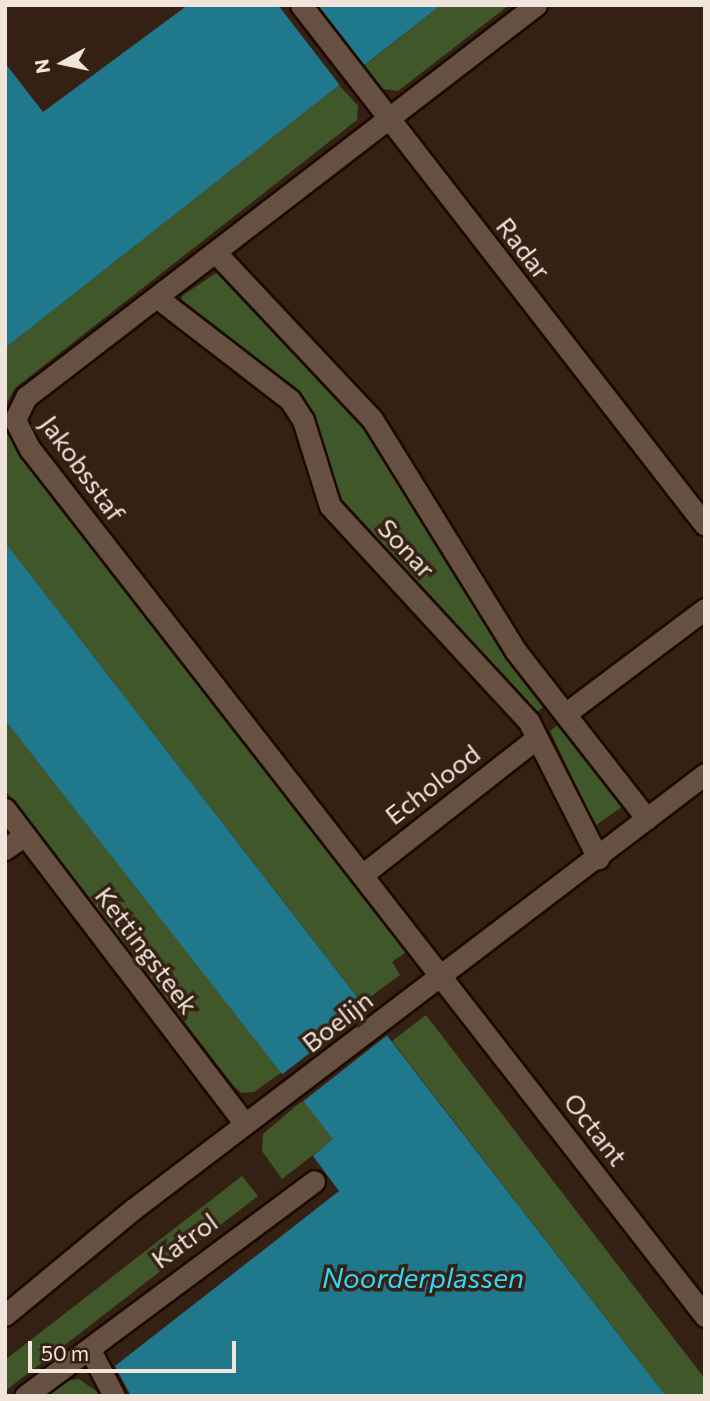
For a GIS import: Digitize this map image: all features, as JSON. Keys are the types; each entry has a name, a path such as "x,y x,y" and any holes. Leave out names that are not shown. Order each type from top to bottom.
{"street":[{"name":"Radar","path":"301,5 705,525"},
{"name":"Jakobsstaf","path":"440,978 30,449 15,420 26,397 159,299 536,5"},
{"name":"Sonar","path":"217,254 372,419 515,650 647,819"},
{"name":"Sonar","path":"159,299 290,400 303,420 330,506 502,689 537,738 598,858"},
{"path":"565,714 705,609"},
{"name":"Echolood","path":"362,875 537,738"},
{"name":"Boelijn","path":"5,1315 244,1124 272,1106 705,774"},
{"name":"Kettingsteek","path":"5,809 244,1124"},
{"path":"5,849 25,835"},
{"name":"Octant","path":"440,978 705,1316"},
{"name":"Katrol","path":"25,1396 90,1350 182,1275 314,1181"},
{"path":"90,1350 114,1396"}],"green space":[{"path":"441,5 509,5 398,91 382,89 364,66"},
{"path":"339,85 358,106 357,120 15,388 5,406 5,348"},
{"path":"222,269 365,422 549,702 534,715 343,501 325,465 312,412 295,389 181,306 182,296"},
{"path":"5,425 8,435 406,952 392,962 400,975 362,1003 5,542"},
{"path":"5,720 282,1072 254,1092 241,1093 233,1085 5,790"},
{"path":"562,722 623,806 595,826 550,731"},
{"path":"426,1015 705,1379 705,1396 666,1396 392,1041"},
{"path":"303,1100 334,1139 282,1179 262,1151 263,1134"},
{"path":"242,1176 258,1196 5,1391 5,1360"},
{"path":"79,1379 103,1396 35,1396 51,1383"}],"water":[{"path":"188,5 441,5 5,348 5,63 43,112"},
{"name":"Noorderplassen","path":"5,542 666,1396 131,1396 115,1366 339,1191 313,1156 333,1139 5,720"}],"pier":[{"path":"278,5 315,5 365,70 342,88"},
{"path":"369,1007 390,1033 301,1103 280,1076"}]}
